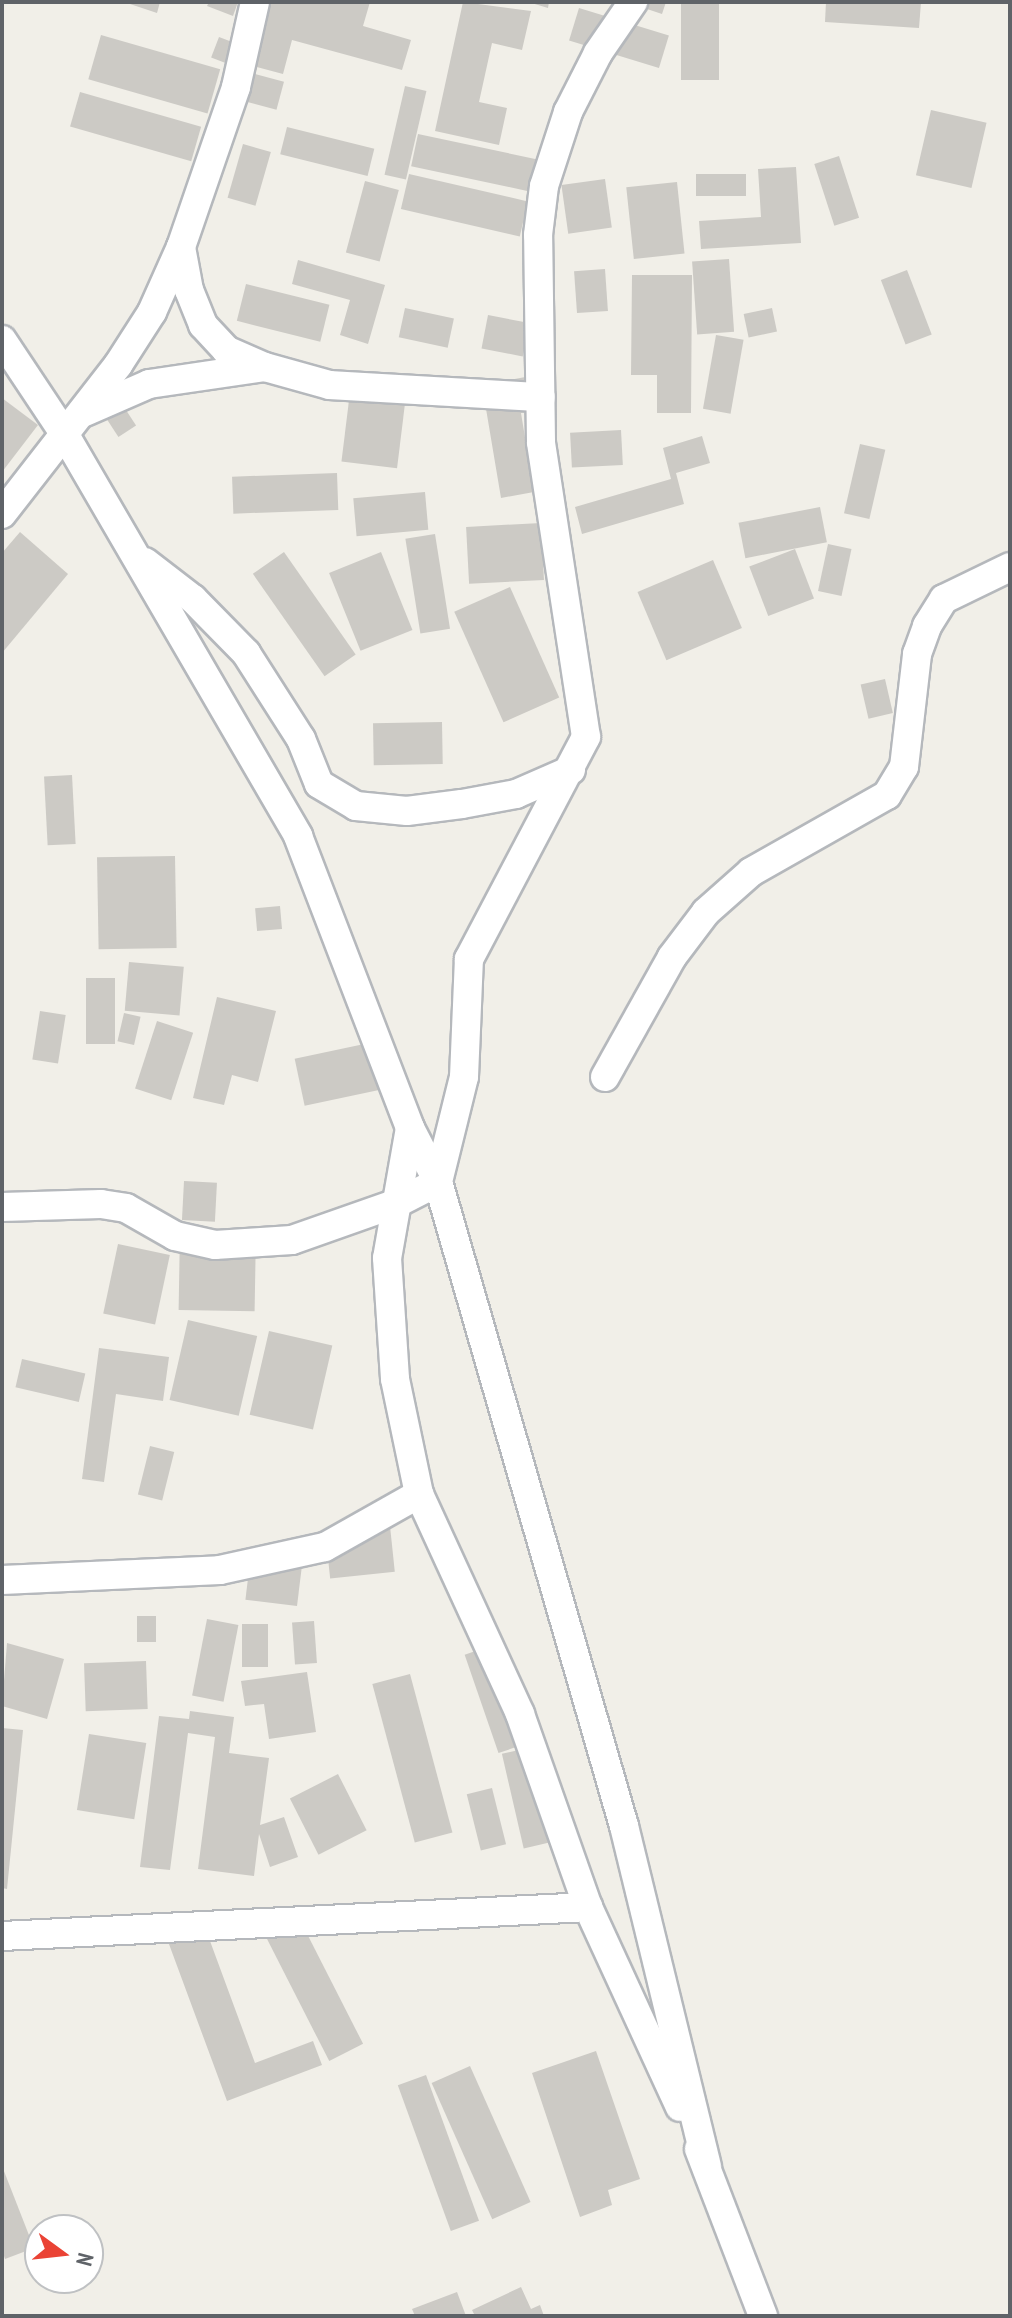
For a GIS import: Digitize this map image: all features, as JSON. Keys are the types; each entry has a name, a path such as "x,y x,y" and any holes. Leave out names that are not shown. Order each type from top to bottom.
{"street":[{"path":"2,514 83,413 152,312 181,247 236,87 255,2"},
{"path":"2,1207 101,1204 126,1208 175,1236 215,1245 292,1240 397,1203 438,1182 464,1077 469,959 586,737 541,442 538,235 544,186 568,112 598,53 633,2"},
{"path":"181,247 189,290 203,325 226,350 265,367 330,385 541,397"},
{"path":"2,340 65,435 298,836 410,1128 438,1182 624,1826 707,2166"},
{"path":"83,413 149,384 265,367"},
{"path":"133,553 193,599 246,653 301,739 319,784 356,806 407,811 462,804 516,794 571,770"},
{"path":"605,1077 672,957 706,912 751,872 887,795 904,767 917,654 927,626 944,599 1010,567"},
{"path":"410,1128 387,1258 395,1379 419,1494 520,1714 588,1907 707,2166 763,2316"},
{"path":"2,1580 220,1570 325,1547 419,1494"},
{"path":"2,1936 588,1907"}],"building":[{"path":"124,2 160,2 157,13"},
{"path":"209,2 238,2 233,16 207,6"},
{"path":"243,2 370,2 363,26 411,40 402,70 292,40 283,74 253,66"},
{"path":"463,2 531,11 522,50 492,43 479,102 507,108 499,145 435,131"},
{"path":"528,2 549,2 548,8"},
{"path":"626,2 666,2 662,14"},
{"path":"681,2 719,2 719,80 681,80"},
{"path":"826,2 921,2 919,28 825,22"},
{"path":"579,8 669,35 659,68 569,41"},
{"path":"101,35 220,69 208,113 88,79"},
{"path":"219,37 243,46 235,67 211,58"},
{"path":"255,74 284,82 276,110 247,102"},
{"path":"405,86 426,91 406,180 385,175"},
{"path":"80,92 201,127 191,161 70,127"},
{"path":"931,110 987,123 971,188 916,175"},
{"path":"287,127 374,149 368,176 280,154"},
{"path":"418,134 536,159 529,191 411,166"},
{"path":"243,144 271,152 255,206 228,198"},
{"path":"839,156 859,218 834,226 814,164"},
{"path":"796,167 801,243 701,249 699,221 761,217 758,169"},
{"path":"409,174 528,201 520,237 401,209"},
{"path":"696,174 746,174 746,196 696,196"},
{"path":"605,179 612,228 568,234 561,185"},
{"path":"365,181 399,190 380,262 346,252"},
{"path":"677,182 685,254 634,259 626,187"},
{"path":"729,259 734,332 697,334 692,262"},
{"path":"298,260 385,285 368,344 340,335 350,300 292,284"},
{"path":"605,269 608,311 577,313 574,271"},
{"path":"907,270 932,334 906,344 881,280"},
{"path":"632,275 692,275 691,413 657,413 657,375 631,375"},
{"path":"246,284 329,305 320,342 237,321"},
{"path":"405,308 454,318 448,348 399,337"},
{"path":"772,308 777,331 749,338 744,314"},
{"path":"488,315 529,323 523,356 482,348"},
{"path":"716,335 744,340 731,414 703,409"},
{"path":"536,375 541,409 521,413 534,492 501,498 482,385"},
{"path":"111,387 136,426 118,437 93,398"},
{"path":"350,392 406,399 397,468 341,461"},
{"path":"2,398 38,425 2,472"},
{"path":"621,430 623,465 572,468 570,433"},
{"path":"702,436 710,463 676,473 684,504 582,534 575,507 671,479 663,448"},
{"path":"860,444 885,450 869,519 844,513"},
{"path":"337,473 338,510 233,514 232,477"},
{"path":"425,492 428,530 357,536 353,498"},
{"path":"820,507 827,542 745,558 739,523"},
{"path":"541,523 544,580 469,584 466,527"},
{"path":"20,532 68,574 2,653 2,553"},
{"path":"435,534 450,629 420,634 405,539"},
{"path":"828,544 851,549 841,596 818,591"},
{"path":"795,549 814,598 768,616 749,567"},
{"path":"284,552 356,654 325,676 253,574"},
{"path":"381,552 412,630 361,651 329,573"},
{"path":"713,560 742,628 666,660 638,592"},
{"path":"510,587 559,698 503,722 454,612"},
{"path":"885,679 893,713 869,719 861,685"},
{"path":"442,722 443,764 374,765 373,723"},
{"path":"72,775 76,844 48,845 44,776"},
{"path":"175,856 177,948 99,949 97,857"},
{"path":"280,906 282,929 257,931 255,908"},
{"path":"129,962 184,967 180,1016 125,1011"},
{"path":"86,978 115,978 115,1044 86,1044"},
{"path":"217,997 276,1011 258,1082 232,1075 224,1105 193,1098"},
{"path":"40,1011 66,1015 58,1063 32,1059"},
{"path":"124,1013 141,1017 134,1045 117,1041"},
{"path":"157,1021 193,1033 171,1100 135,1089"},
{"path":"369,1043 379,1090 305,1106 295,1059"},
{"path":"184,1181 217,1183 215,1222 182,1220"},
{"path":"180,1230 256,1231 255,1311 179,1310"},
{"path":"118,1244 170,1255 155,1324 103,1313"},
{"path":"188,1320 257,1336 239,1416 170,1400"},
{"path":"269,1331 332,1346 313,1429 250,1415"},
{"path":"99,1348 169,1357 163,1401 116,1394 104,1482 82,1479"},
{"path":"22,1359 85,1374 79,1402 15,1387"},
{"path":"150,1446 174,1452 162,1501 138,1495"},
{"path":"390,1526 395,1572 330,1579 325,1533"},
{"path":"251,1554 303,1560 297,1606 245,1600"},
{"path":"137,1616 156,1616 156,1642 137,1642"},
{"path":"207,1619 238,1625 224,1702 192,1696"},
{"path":"314,1621 317,1663 295,1664 292,1623"},
{"path":"242,1624 268,1624 268,1667 242,1667"},
{"path":"7,1643 64,1659 47,1719 2,1706"},
{"path":"493,1645 527,1743 498,1753 465,1655"},
{"path":"146,1661 148,1709 86,1711 84,1663"},
{"path":"307,1672 316,1732 269,1739 264,1704 245,1706 241,1681"},
{"path":"410,1674 452,1832 415,1843 372,1684"},
{"path":"190,1711 234,1717 229,1753 269,1758 260,1825 284,1817 298,1857 270,1867 259,1834 254,1876 198,1869 215,1737 188,1733 170,1870 140,1867 159,1716 189,1719"},
{"path":"2,1728 23,1730 7,1889 2,1888"},
{"path":"89,1734 146,1743 134,1819 77,1810"},
{"path":"536,1746 558,1841 524,1848 502,1754"},
{"path":"338,1774 367,1830 318,1855 290,1799"},
{"path":"492,1788 506,1844 481,1851 467,1794"},
{"path":"300,1920 363,2044 329,2061 266,1937"},
{"path":"203,1922 255,2063 313,2041 322,2065 227,2101 166,1936"},
{"path":"596,2051 640,2179 608,2190 612,2205 580,2217 532,2073"},
{"path":"470,2066 531,2202 492,2219 432,2083"},
{"path":"426,2075 479,2221 451,2231 398,2085"},
{"path":"2,2166 24,2222 24,2252 5,2259 2,2250"},
{"path":"521,2287 531,2309 540,2305 544,2316 475,2316 472,2310"},
{"path":"457,2292 466,2316 415,2316 412,2309"}]}
